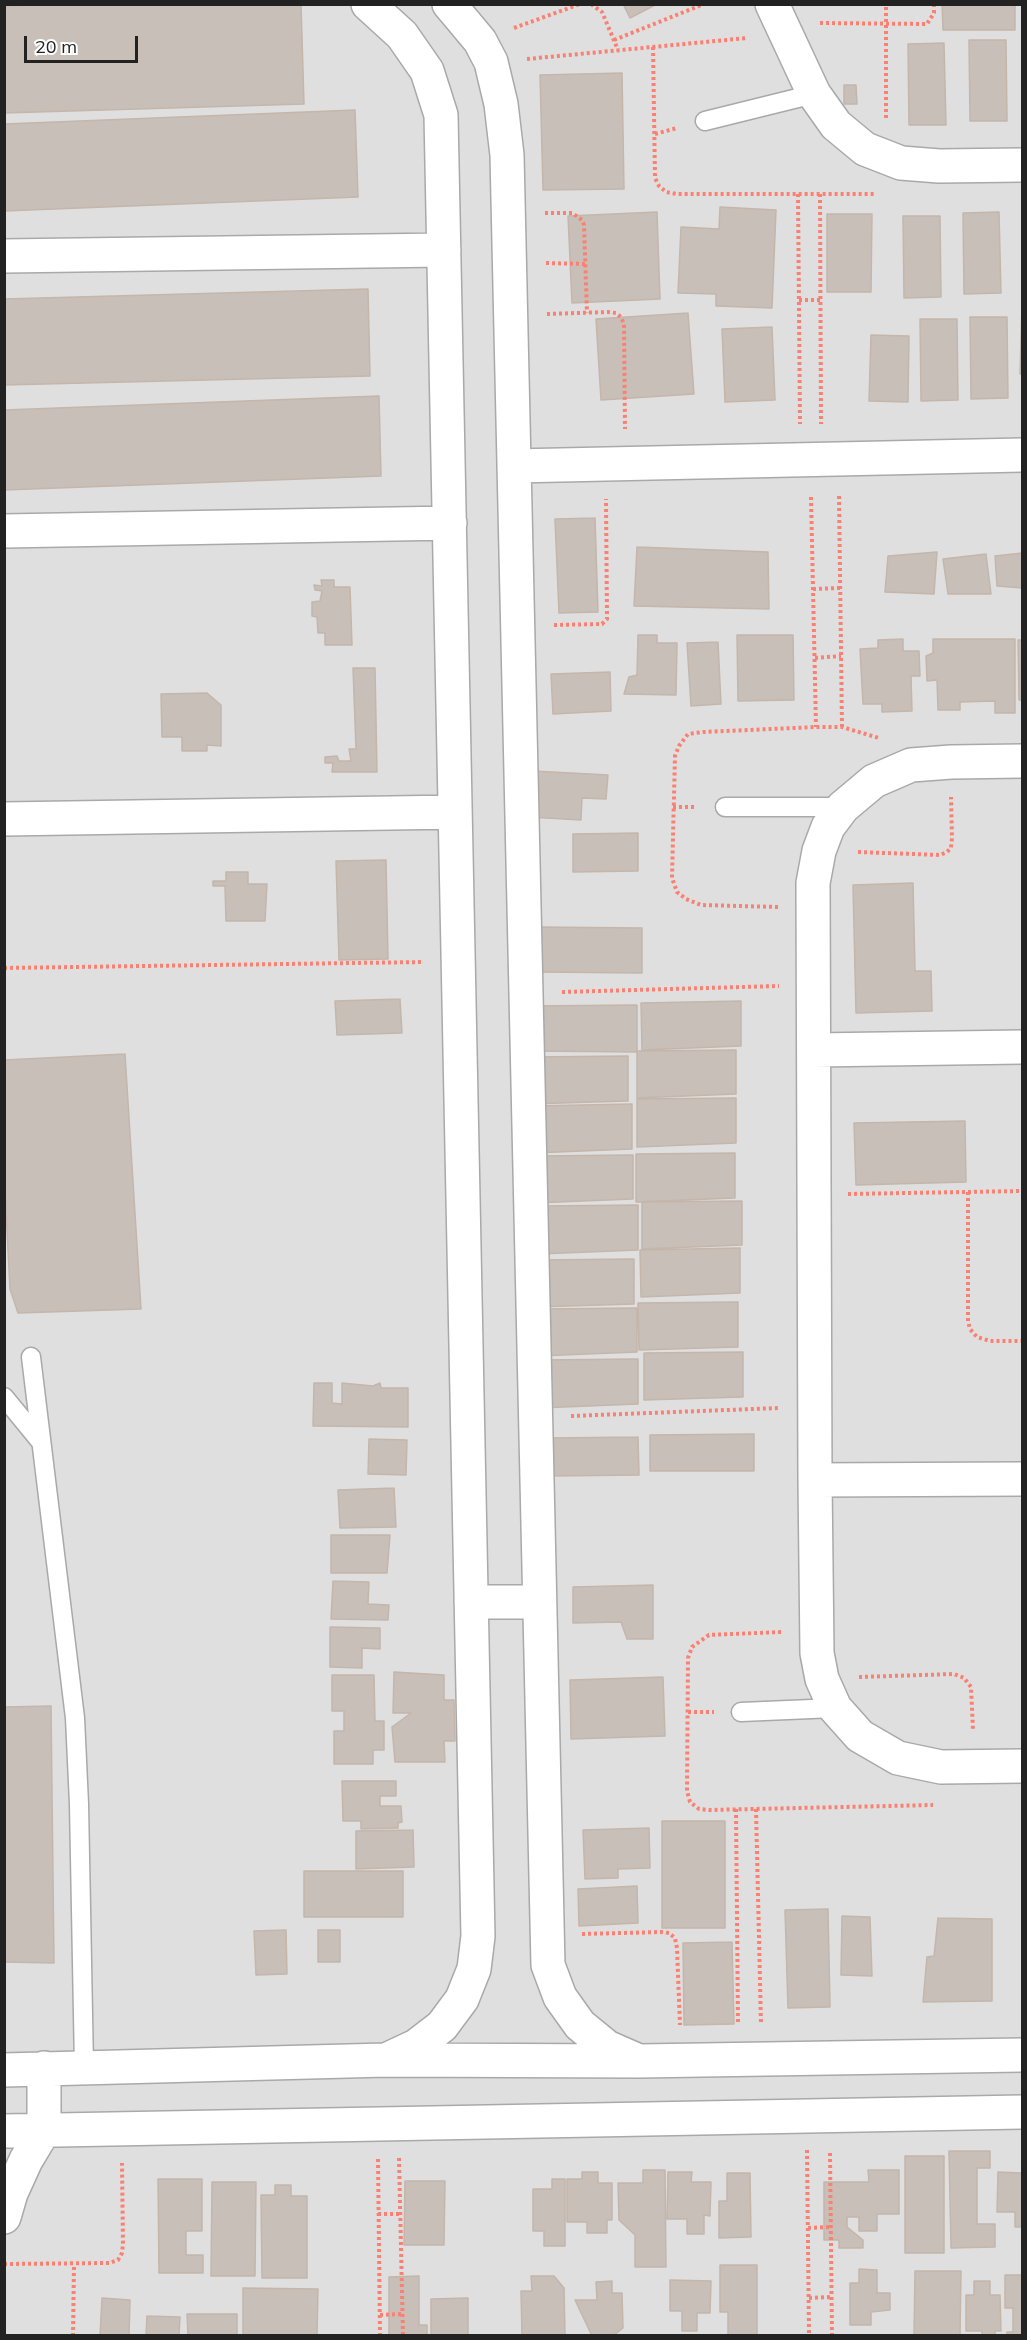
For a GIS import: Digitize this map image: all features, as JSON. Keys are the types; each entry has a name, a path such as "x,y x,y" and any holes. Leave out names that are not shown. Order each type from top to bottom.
{"street":[{"path":"368,4 402,35 427,71 441,115 478,1936 474,1969 462,1999 442,2026 416,2046 386,2060"},
{"path":"449,4 485,52 502,114 507,155 545,1935 548,1965 560,1997 580,2025 608,2047 639,2061"},
{"path":"779,20 814,94 836,125 865,149 901,163 939,166 1023,165"},
{"path":"4,256 444,250"},
{"path":"514,466 1023,456"},
{"path":"4,531 450,523"},
{"path":"1023,761 911,765 874,781 843,807 828,827 819,851 813,883 815,1480 818,1653 822,1679 835,1708 860,1736 898,1758 941,1767 1023,1766"},
{"path":"4,819 455,812"},
{"path":"814,1050 1023,1047"},
{"path":"815,1480 1023,1479"},
{"path":"471,1602 538,1602"},
{"path":"4,2070 386,2060 639,2061 1023,2055"},
{"path":"4,2217 26,2160 45,2130 45,2068"},
{"path":"4,2131 1023,2112"}],"lane":[{"path":"705,121 814,94"},
{"path":"724,807 843,807"},
{"path":"31,1357 67,1643 75,1729 84,2067"},
{"path":"4,1397 41,1442"},
{"path":"741,1712 835,1708"}],"path":[{"path":"485,52 580,4"},
{"path":"591,4 602,12 618,50"},
{"path":"614,40 704,4"},
{"path":"886,4 886,157"},
{"path":"485,52 618,50 653,47 779,20 927,24 934,13 934,4"},
{"path":"653,47 655,178 666,192 677,194 885,194"},
{"path":"798,194 799,300 817,460 840,588 842,727"},
{"path":"816,727 813,588 820,300 820,194"},
{"path":"508,212 572,213 582,220 586,313"},
{"path":"799,300 820,300"},
{"path":"511,315 616,313 624,324 607,619 602,624 517,625"},
{"path":"813,588 840,588"},
{"path":"815,658 841,656"},
{"path":"819,851 939,855 947,852 951,848 952,838 951,762"},
{"path":"4,968 458,961"},
{"path":"525,993 814,985"},
{"path":"815,1194 1023,1191"},
{"path":"968,1192 968,1321 970,1329 977,1337 990,1341 1023,1341"},
{"path":"534,1418 816,1407"},
{"path":"818,1630 709,1635 692,1647 688,1658 687,1791 690,1802 699,1809 942,1804"},
{"path":"822,1679 954,1674 964,1678 971,1688 975,1767"},
{"path":"736,1809 750,2059"},
{"path":"750,2059 756,1809"},
{"path":"545,1935 661,1932 669,1933 675,1938 681,2060"},
{"path":"818,2116 831,2227 832,2336"},
{"path":"809,2336 808,2228 818,2116"},
{"path":"380,2336 378,2214 388,2124"},
{"path":"388,2124 400,2214 404,2336"},
{"path":"4,2264 109,2263 118,2260 122,2253 122,2129"},
{"path":"378,2214 400,2214"},
{"path":"808,2228 831,2227"},
{"path":"73,2336 74,2264"},
{"path":"809,2298 832,2297"},
{"path":"380,2315 403,2314"}],"shaded area":[{"path":"5,5 1022,5 1022,2335 5,2336"}],"building":[{"path":"301,4 304,104 4,113 4,6"},
{"path":"623,4 657,4 630,18"},
{"path":"942,4 1015,4 1015,30 943,30"},
{"path":"969,40 1006,40 1007,121 970,121"},
{"path":"944,43 946,125 909,125 908,44"},
{"path":"622,73 624,189 543,190 540,75"},
{"path":"844,85 856,85 857,104 844,104"},
{"path":"355,110 358,197 4,211 4,124"},
{"path":"720,207 776,210 772,308 716,306 716,294 678,293 681,227 719,229"},
{"path":"657,212 660,299 572,303 568,216"},
{"path":"999,212 1001,293 964,294 963,213"},
{"path":"827,214 872,214 871,292 827,292"},
{"path":"903,216 940,216 941,297 904,298"},
{"path":"368,289 370,376 4,385 4,299"},
{"path":"1022,305 1022,374 1020,374"},
{"path":"688,313 694,394 601,400 596,319"},
{"path":"970,317 1007,317 1008,398 971,399"},
{"path":"920,319 957,319 958,400 921,401"},
{"path":"772,327 775,400 725,402 722,329"},
{"path":"871,335 909,336 908,402 869,401"},
{"path":"379,396 381,476 4,490 4,410"},
{"path":"595,518 598,612 559,613 555,519"},
{"path":"637,547 768,552 769,609 634,606"},
{"path":"937,552 934,594 885,592 888,556"},
{"path":"1022,553 1022,588 997,586 995,556"},
{"path":"986,554 991,594 948,594 943,559"},
{"path":"321,580 334,580 334,587 350,587 352,645 325,645 325,633 318,633 317,617 312,616 312,602 320,601 322,591 315,590 314,585 322,586"},
{"path":"638,635 657,635 657,643 677,643 676,695 624,694 629,677 637,675"},
{"path":"737,635 793,635 794,700 738,701"},
{"path":"903,639 903,651 919,651 920,676 911,676 912,711 882,712 882,704 863,704 860,649 878,648 878,640"},
{"path":"933,639 1015,639 1015,713 995,713 995,701 960,702 960,710 938,710 937,680 927,681 926,656 933,653"},
{"path":"1018,640 1022,640 1022,700 1019,700"},
{"path":"718,642 721,704 691,706 687,643"},
{"path":"353,668 375,668 377,772 332,772 333,763 325,763 325,757 337,756 339,761 351,761 349,749 356,749"},
{"path":"610,672 611,711 553,714 551,674"},
{"path":"207,693 221,705 221,746 207,745 207,751 182,751 182,737 162,737 161,694"},
{"path":"533,771 608,775 606,799 582,798 581,820 529,817"},
{"path":"638,833 638,871 573,872 573,834"},
{"path":"386,860 388,959 339,960 336,861"},
{"path":"226,872 248,872 248,884 267,884 265,921 226,921 225,886 213,886 213,881 226,881"},
{"path":"913,883 915,971 931,971 932,1011 856,1013 853,885"},
{"path":"538,927 642,928 642,973 538,972"},
{"path":"400,999 402,1033 337,1035 335,1001"},
{"path":"741,1001 741,1046 642,1050 641,1003"},
{"path":"637,1005 637,1052 528,1051 527,1006"},
{"path":"736,1050 736,1094 637,1098 637,1051"},
{"path":"125,1054 141,1309 18,1313 10,1289 4,1172 4,1060"},
{"path":"628,1056 628,1101 529,1104 528,1057"},
{"path":"736,1098 736,1143 637,1147 637,1099"},
{"path":"632,1104 632,1149 533,1153 532,1106"},
{"path":"965,1121 966,1182 856,1185 854,1123"},
{"path":"735,1153 735,1198 636,1202 636,1154"},
{"path":"633,1155 633,1199 534,1203 534,1156"},
{"path":"742,1201 742,1245 642,1249 642,1202"},
{"path":"638,1205 638,1250 539,1254 539,1206"},
{"path":"740,1248 740,1293 641,1297 640,1250"},
{"path":"634,1259 634,1304 535,1307 535,1260"},
{"path":"738,1302 738,1347 639,1350 638,1303"},
{"path":"637,1308 637,1352 538,1356 538,1309"},
{"path":"743,1352 743,1397 644,1400 644,1353"},
{"path":"638,1359 638,1404 539,1408 539,1360"},
{"path":"314,1383 332,1383 332,1403 342,1404 342,1383 373,1386 380,1383 381,1388 408,1388 408,1427 313,1426"},
{"path":"754,1434 754,1471 650,1471 650,1435"},
{"path":"638,1437 639,1475 549,1476 548,1438"},
{"path":"369,1439 407,1440 406,1475 368,1474"},
{"path":"394,1488 396,1527 340,1528 338,1490"},
{"path":"331,1535 390,1535 387,1573 331,1573"},
{"path":"333,1581 369,1582 368,1604 389,1605 388,1620 331,1619"},
{"path":"653,1585 653,1639 627,1639 621,1622 573,1623 573,1587"},
{"path":"330,1627 380,1628 380,1649 362,1648 362,1668 330,1667"},
{"path":"394,1672 444,1675 444,1700 454,1700 455,1741 444,1741 445,1762 395,1762 392,1727 411,1713 393,1713"},
{"path":"332,1675 374,1675 375,1721 384,1721 384,1750 373,1750 373,1764 334,1764 334,1731 344,1731 344,1711 332,1711"},
{"path":"663,1677 665,1736 571,1739 570,1680"},
{"path":"51,1706 54,1963 4,1962 4,1707"},
{"path":"342,1781 396,1781 396,1796 380,1796 380,1806 401,1806 402,1822 398,1823 398,1828 361,1829 361,1821 343,1821"},
{"path":"662,1821 725,1821 725,1928 662,1928"},
{"path":"649,1828 650,1868 618,1869 618,1878 585,1879 583,1830"},
{"path":"413,1830 414,1867 356,1869 356,1831"},
{"path":"304,1871 403,1871 403,1917 304,1917"},
{"path":"637,1886 638,1923 579,1926 578,1889"},
{"path":"828,1909 830,2007 788,2008 785,1910"},
{"path":"842,1916 870,1917 872,1976 841,1975"},
{"path":"938,1918 992,1919 992,2001 923,2002 927,1957 934,1956"},
{"path":"286,1930 287,1974 256,1975 254,1931"},
{"path":"318,1930 340,1930 340,1962 318,1962"},
{"path":"732,1942 734,2024 684,2025 683,1943"},
{"path":"949,2151 990,2151 990,2168 977,2168 977,2224 995,2224 995,2247 951,2248"},
{"path":"905,2156 944,2156 944,2253 905,2253"},
{"path":"643,2170 665,2170 666,2267 635,2267 635,2235 619,2220 618,2183 643,2183"},
{"path":"868,2170 899,2170 899,2214 877,2214 877,2231 859,2231 859,2217 847,2217 847,2227 863,2240 863,2248 839,2248 839,2240 824,2240 824,2182 869,2182"},
{"path":"582,2172 598,2172 598,2183 612,2183 612,2220 607,2220 607,2233 587,2233 587,2222 567,2222 567,2179 582,2179"},
{"path":"668,2172 692,2172 691,2182 711,2182 710,2216 704,2215 704,2234 687,2234 687,2219 667,2219"},
{"path":"998,2172 1022,2173 1022,2227 1015,2227 1015,2212 997,2212"},
{"path":"727,2173 750,2173 751,2237 719,2238 719,2201 727,2201"},
{"path":"158,2179 202,2179 202,2231 186,2231 186,2255 203,2255 203,2273 159,2273"},
{"path":"552,2179 565,2179 565,2246 544,2246 544,2231 533,2231 533,2189 552,2189"},
{"path":"405,2181 445,2181 444,2245 404,2245"},
{"path":"212,2182 256,2182 255,2276 211,2276"},
{"path":"275,2185 291,2185 291,2196 307,2196 307,2278 262,2278 261,2195 275,2195"},
{"path":"720,2265 757,2265 757,2335 728,2336 728,2312 720,2312"},
{"path":"859,2269 877,2270 877,2293 890,2293 890,2310 871,2312 871,2325 850,2325 850,2283 859,2283"},
{"path":"915,2271 961,2271 960,2336 914,2336"},
{"path":"1005,2275 1022,2275 1022,2336 1007,2336 1007,2332 1013,2332 1013,2308 1005,2308"},
{"path":"419,2276 419,2325 427,2325 427,2336 389,2336 389,2277"},
{"path":"531,2276 554,2276 564,2288 565,2335 522,2336 521,2291 532,2291"},
{"path":"670,2280 711,2281 710,2313 697,2313 697,2331 682,2331 682,2311 670,2311"},
{"path":"612,2281 612,2293 622,2293 623,2328 613,2336 592,2336 575,2300 597,2300 596,2282"},
{"path":"974,2281 990,2281 990,2295 1000,2295 1001,2331 995,2331 995,2336 982,2336 982,2331 966,2331 966,2295 974,2295"},
{"path":"243,2288 318,2289 317,2335 344,2336 243,2336"},
{"path":"102,2298 130,2300 129,2336 100,2336"},
{"path":"468,2298 468,2336 431,2336 431,2299"},
{"path":"187,2314 237,2314 237,2336 188,2336"},
{"path":"147,2316 180,2317 179,2336 146,2336"}]}
